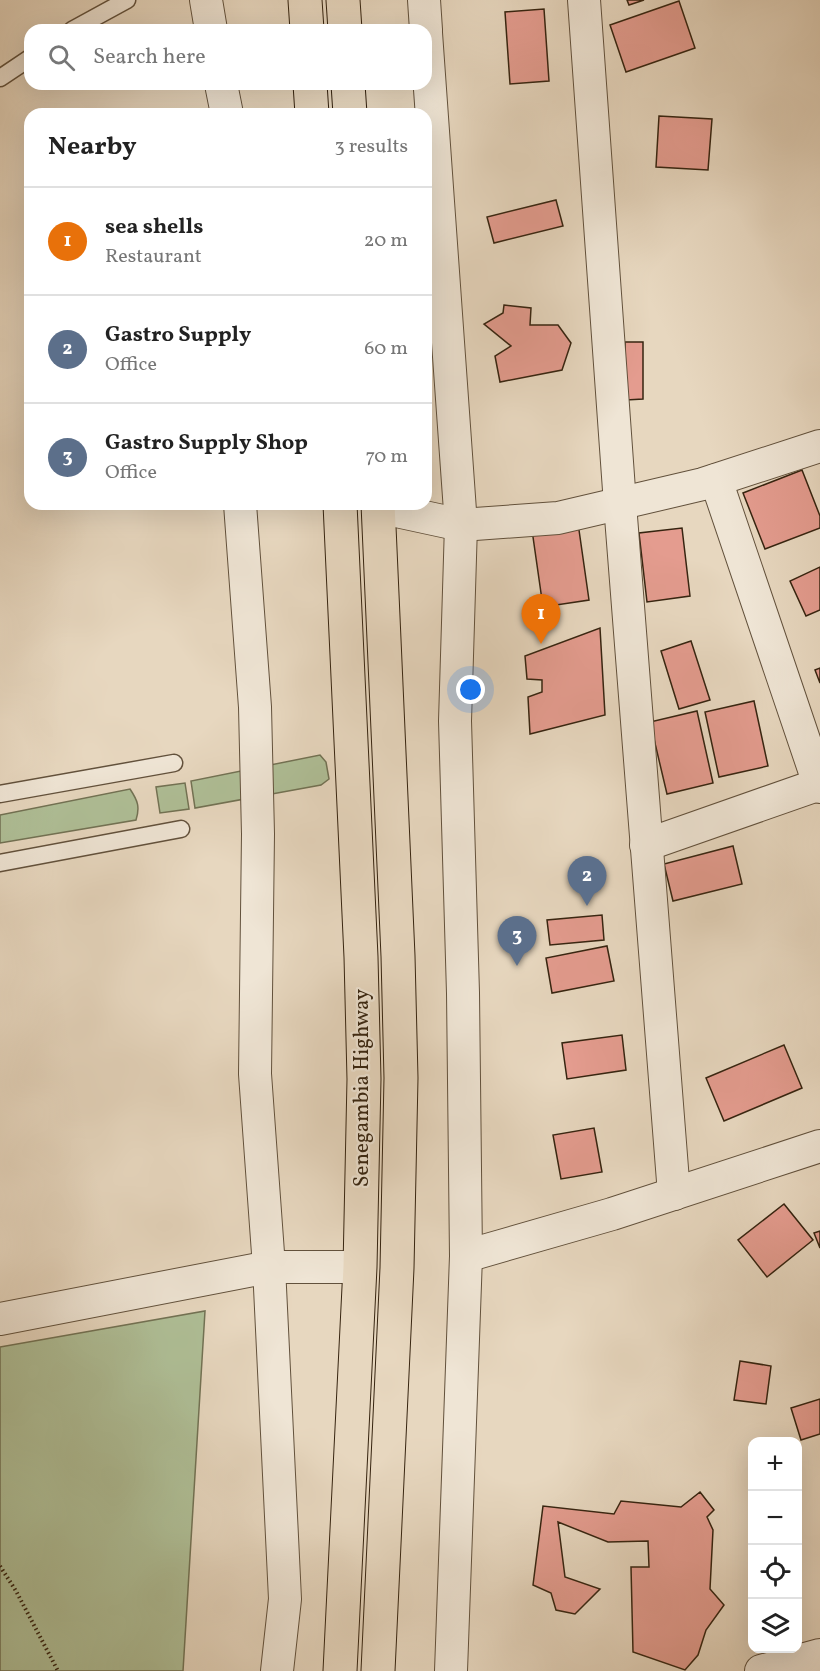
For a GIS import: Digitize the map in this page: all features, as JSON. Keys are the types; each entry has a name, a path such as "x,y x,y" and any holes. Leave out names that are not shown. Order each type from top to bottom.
{"main road":[{"path":"305,0 307,24"},
{"path":"343,0 345,24"},
{"path":"310,90 312,108"},
{"path":"348,90 350,108"},
{"name":"Senegambia Highway","path":"340,510 361,957 364,1079 360,1267 340,1671"},
{"name":"Senegambia Highway","path":"378,510 401,1078 397,1268 378,1671"}],"street":[{"path":"206,0 210,24"},
{"path":"424,0 426,24"},
{"path":"584,0 620,504 674,1194"},
{"path":"222,90 226,108"},
{"path":"430,90 431,108"},
{"path":"432,116 461,525 455,721 463,993 466,1256 451,1671"},
{"path":"395,510 461,525 558,518 716,480 820,446"},
{"path":"646,844 820,785 716,480"},
{"path":"240,510 255,707 258,834 255,1074 269,1267 285,1599 277,1671"},
{"path":"466,1256 612,1214 820,1146"},
{"path":"0,1319 269,1267 360,1267"},
{"path":"761,1671 820,1655"}],"lane":[{"path":"83,24 127,0"},
{"path":"0,78 24,62"},
{"path":"0,794 174,763"},
{"path":"0,863 181,829"}],"path":[{"path":"0,1566 16,1591 57,1671"}],"green space":[{"path":"320,755 326,762 329,779 321,785 195,808 191,781"},
{"path":"185,783 189,809 160,813 156,787"},
{"path":"130,789 138,804 136,820 0,843 0,815"},
{"path":"205,1311 183,1671 0,1671 0,1347"}],"building":[{"path":"627,0 644,0 629,5"},
{"path":"679,1 695,48 626,72 610,25"},
{"path":"544,9 549,81 510,84 505,12"},
{"path":"659,116 712,119 708,170 656,167"},
{"path":"556,200 563,226 494,243 487,217"},
{"path":"504,305 531,308 530,325 558,325 571,343 562,370 500,382 495,356 511,346 484,324 503,313"},
{"path":"625,342 643,342 643,399 626,400"},
{"path":"802,470 820,516 820,528 765,549 743,493"},
{"path":"578,523 589,600 543,607 532,530"},
{"path":"682,528 690,596 647,602 639,533"},
{"path":"820,567 820,610 806,616 790,581"},
{"path":"600,628 605,715 530,734 528,697 542,692 542,680 527,679 525,656"},
{"path":"691,641 710,700 679,709 661,651"},
{"path":"820,668 820,683 815,670"},
{"path":"754,701 768,766 719,777 705,712"},
{"path":"697,711 713,783 667,794 650,722"},
{"path":"733,846 742,884 673,901 664,864"},
{"path":"602,915 604,940 550,945 547,920"},
{"path":"607,946 614,981 552,993 546,958"},
{"path":"622,1035 626,1070 567,1079 562,1043"},
{"path":"784,1045 802,1088 724,1121 706,1078"},
{"path":"594,1128 602,1172 561,1179 553,1135"},
{"path":"784,1204 813,1240 767,1277 738,1240"},
{"path":"820,1231 820,1248 814,1233"},
{"path":"740,1361 771,1366 766,1404 734,1400"},
{"path":"820,1399 820,1434 802,1440 791,1408"},
{"path":"700,1492 714,1510 707,1517 713,1530 710,1589 724,1605 706,1630 698,1655 685,1670 633,1652 631,1567 649,1567 648,1541 608,1542 558,1522 565,1577 600,1589 575,1614 556,1610 551,1593 533,1585 543,1506 614,1514 621,1501 681,1507"}],"place":[{"name":"sea shells","path":"541,644"},
{"name":"Gastro Supply","path":"587,906"},
{"name":"Gastro Supply Shop","path":"517,966"}]}
